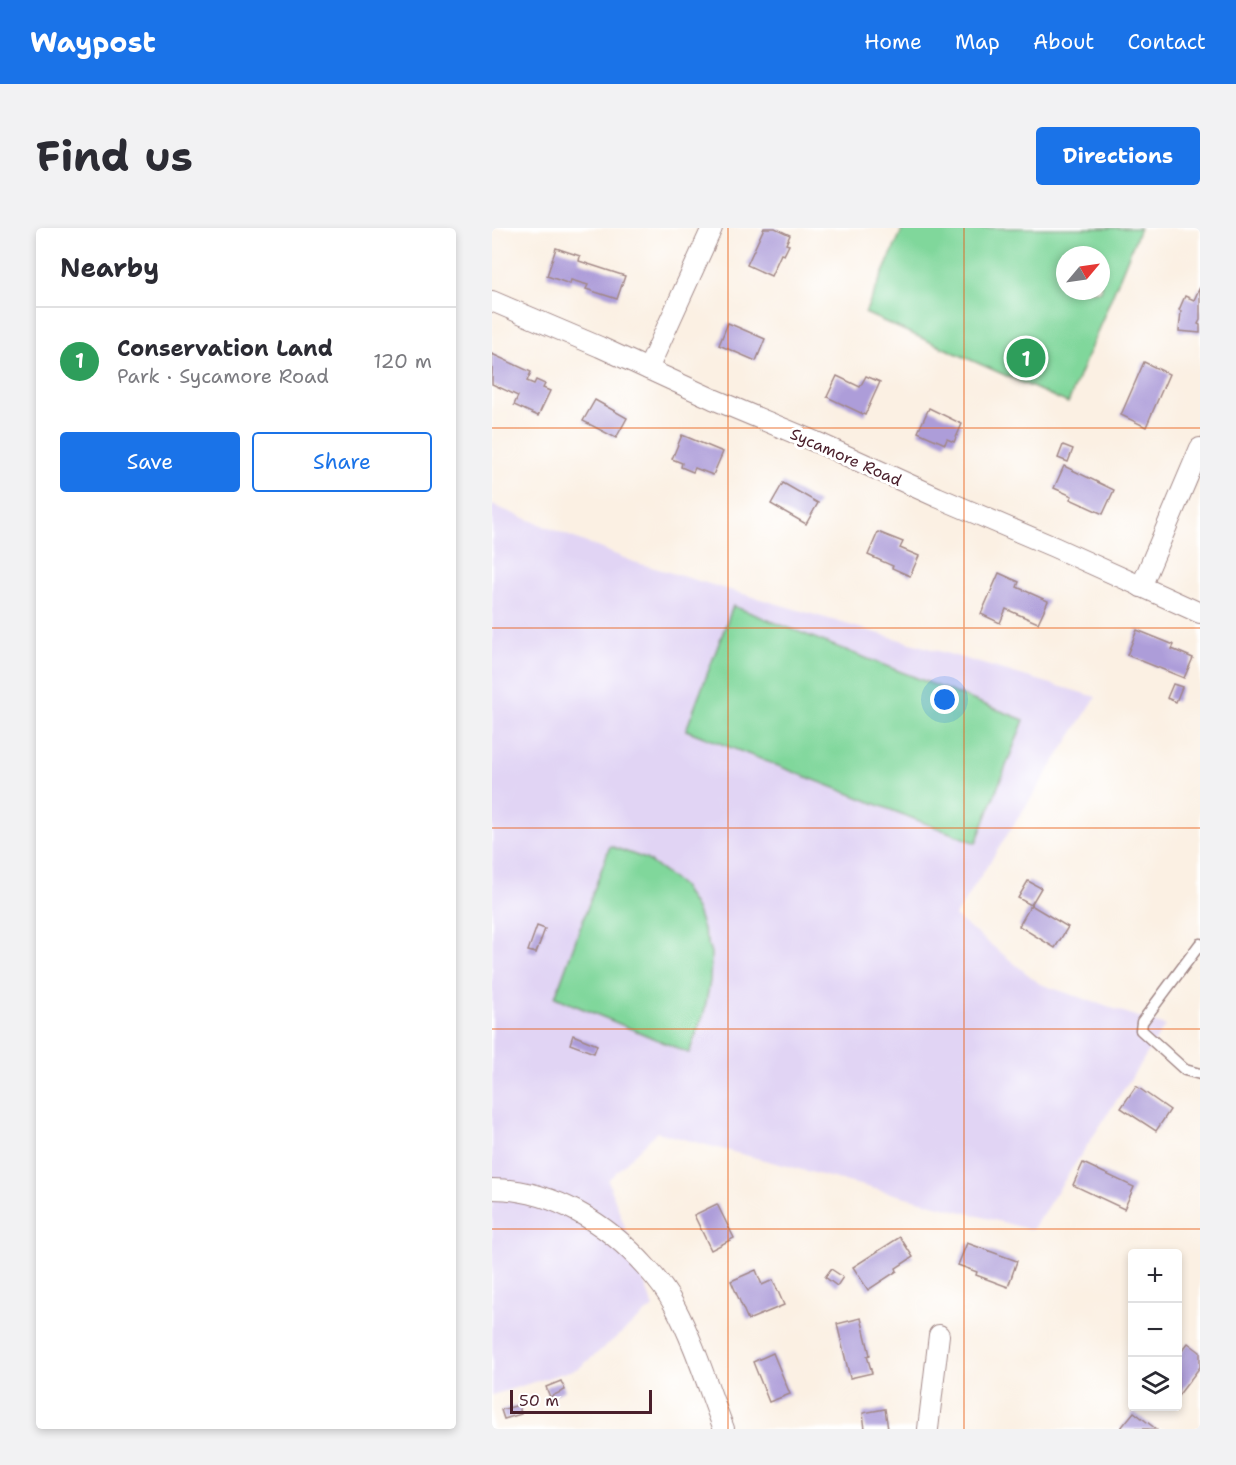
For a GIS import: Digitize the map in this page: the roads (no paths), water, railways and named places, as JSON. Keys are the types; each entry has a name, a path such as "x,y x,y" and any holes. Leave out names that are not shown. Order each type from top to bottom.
{"street":[{"path":"648,369 712,228"},
{"name":"Sycamore Road","path":"492,301 1200,613"},
{"path":"1141,587 1200,448"},
{"path":"492,1189 532,1195 566,1205 591,1219 635,1254 657,1279 674,1304 690,1339 724,1429"},
{"path":"928,1429 939,1335"}],"lane":[{"path":"1200,944 1142,1022 1141,1030 1185,1070 1200,1074"}],"place":[{"name":"Conservation Land","path":"1026,358"}]}
